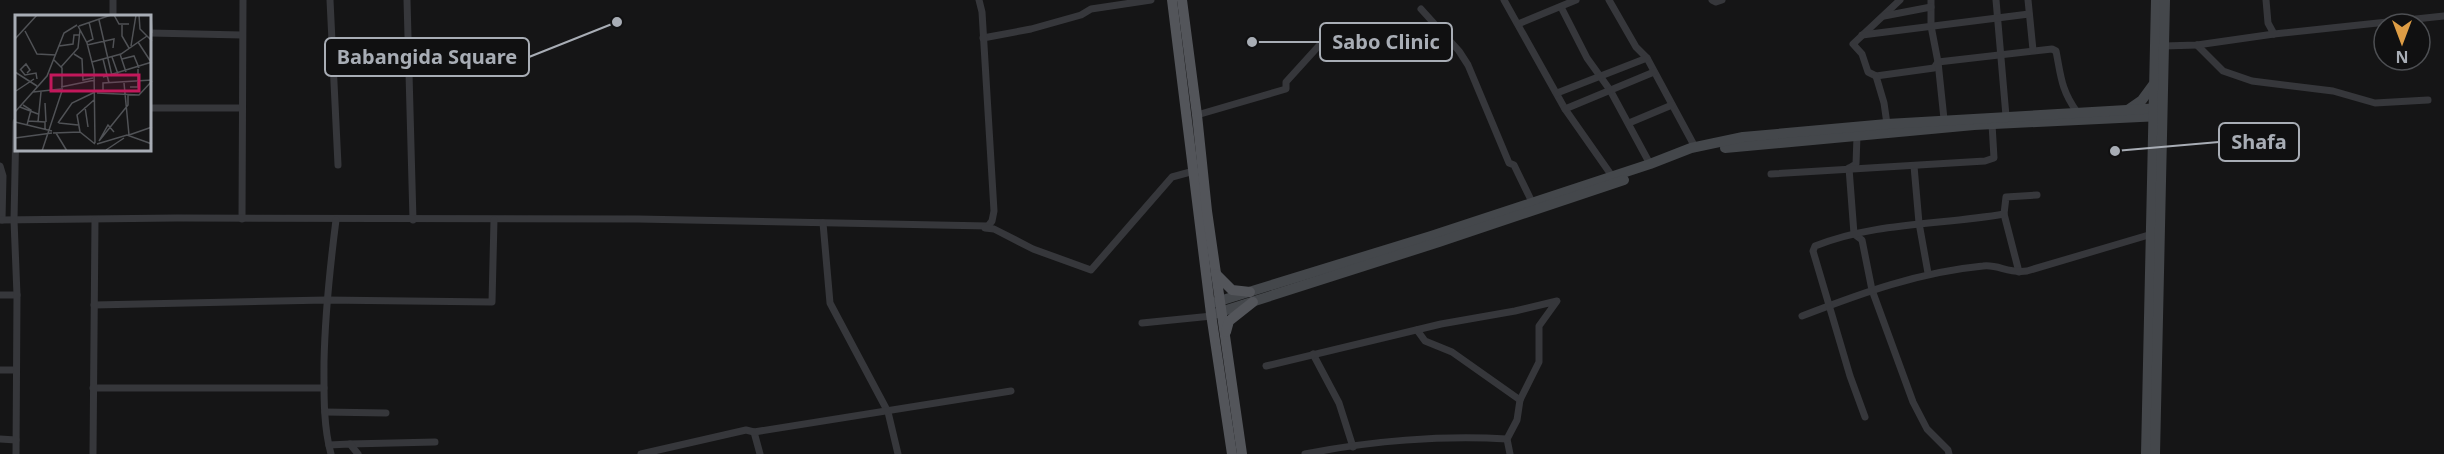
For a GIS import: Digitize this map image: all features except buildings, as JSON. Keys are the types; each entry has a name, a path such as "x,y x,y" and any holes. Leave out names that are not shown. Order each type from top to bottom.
{"main road":[{"path":"1172,0 1215,309 1232,454"},
{"path":"1182,0 1216,274 1215,309 1225,335 1242,454"},
{"path":"1216,274 1232,290 1251,297 1229,321 1225,335"}],"street":[{"path":"242,219 243,0"},
{"path":"330,0 338,165"},
{"path":"406,0 413,220"},
{"path":"0,166 3,176 1,220 638,219 988,226 992,221 994,211 984,38 979,0"},
{"path":"982,12 985,0"},
{"path":"984,38 1031,29 1081,15 1091,9 1151,0"},
{"path":"1504,0 1565,109 1612,176"},
{"path":"1518,24 1576,0"},
{"path":"1609,0 1636,47 1647,58 1695,147"},
{"path":"1712,0 1716,2 1722,0"},
{"path":"1900,0 1853,44 1862,54 1868,72 1876,76 1934,68 1938,62"},
{"path":"1996,0 2006,116"},
{"path":"2028,0 2033,50"},
{"path":"2155,454 2162,173 2154,85 2156,0"},
{"path":"2146,454 2153,134 2164,46 2165,0"},
{"path":"2266,0 2268,23 2274,34"},
{"path":"1883,16 1931,3 1931,26 1938,62 1944,119"},
{"path":"1561,7 1587,58 1610,90 1650,164"},
{"path":"1421,9 1459,51 1468,65 1509,163 1514,165 1532,202"},
{"path":"1862,35 2029,14"},
{"path":"2164,46 2197,45 2274,34 2444,16"},
{"path":"152,33 242,35"},
{"path":"1197,116 1286,89 1286,82 1325,39"},
{"path":"2197,45 2223,71 2252,81 2332,91 2375,103 2428,100"},
{"path":"1938,62 2052,49 2056,51 2063,89 2077,112"},
{"path":"1557,93 1647,58"},
{"path":"1565,109 1654,72"},
{"path":"1876,76 1887,124"},
{"path":"2132,113 2154,85"},
{"path":"1629,123 1672,105"},
{"path":"152,108 241,108"},
{"path":"1142,323 1215,309 1695,147 1743,137 1944,119 2077,112 2132,113 2153,134"},
{"path":"1251,297 1540,209 1691,156 1728,147 2157,112"},
{"path":"1772,174 1914,166 1994,158 1992,124"},
{"path":"1849,168 1856,164 1857,136"},
{"path":"15,152 16,454"},
{"path":"1914,166 1919,223 1928,273"},
{"path":"1849,168 1849,194 1854,234 1862,240 1872,290 1913,402 1927,429 1948,450 1949,454"},
{"path":"967,226 994,229 1032,249 1091,270 1172,177 1194,171"},
{"path":"2019,272 2004,214 2007,197 2037,195"},
{"path":"1865,417 1829,306 1813,251 1815,246 1854,234 1919,223 2004,214"},
{"path":"93,454 95,219"},
{"path":"331,454 324,388 326,300 336,219"},
{"path":"94,305 326,300 492,302 494,220"},
{"path":"823,223 830,303 888,412 898,454"},
{"path":"1802,316 1872,290 1928,273 1986,265 2012,273 2019,272 2152,234"},
{"path":"0,295 17,295"},
{"path":"1266,366 1417,330 1557,301 1539,326 1539,362 1521,400 1517,420 1507,439 1510,454"},
{"path":"1417,330 1425,341 1452,352 1521,400"},
{"path":"1313,354 1339,403 1353,447"},
{"path":"0,370 15,370"},
{"path":"93,388 324,388"},
{"path":"641,454 746,430 754,432 1011,391"},
{"path":"325,412 386,413"},
{"path":"754,432 760,454"},
{"path":"0,439 16,440"},
{"path":"1305,454 1420,440 1507,439"},
{"path":"329,445 435,442"},
{"path":"350,444 358,454"}],"place":[{"name":"Babangida Square","path":"617,22"},
{"name":"Sabo Clinic","path":"1252,42"},
{"name":"Shafa","path":"2115,151"}]}
